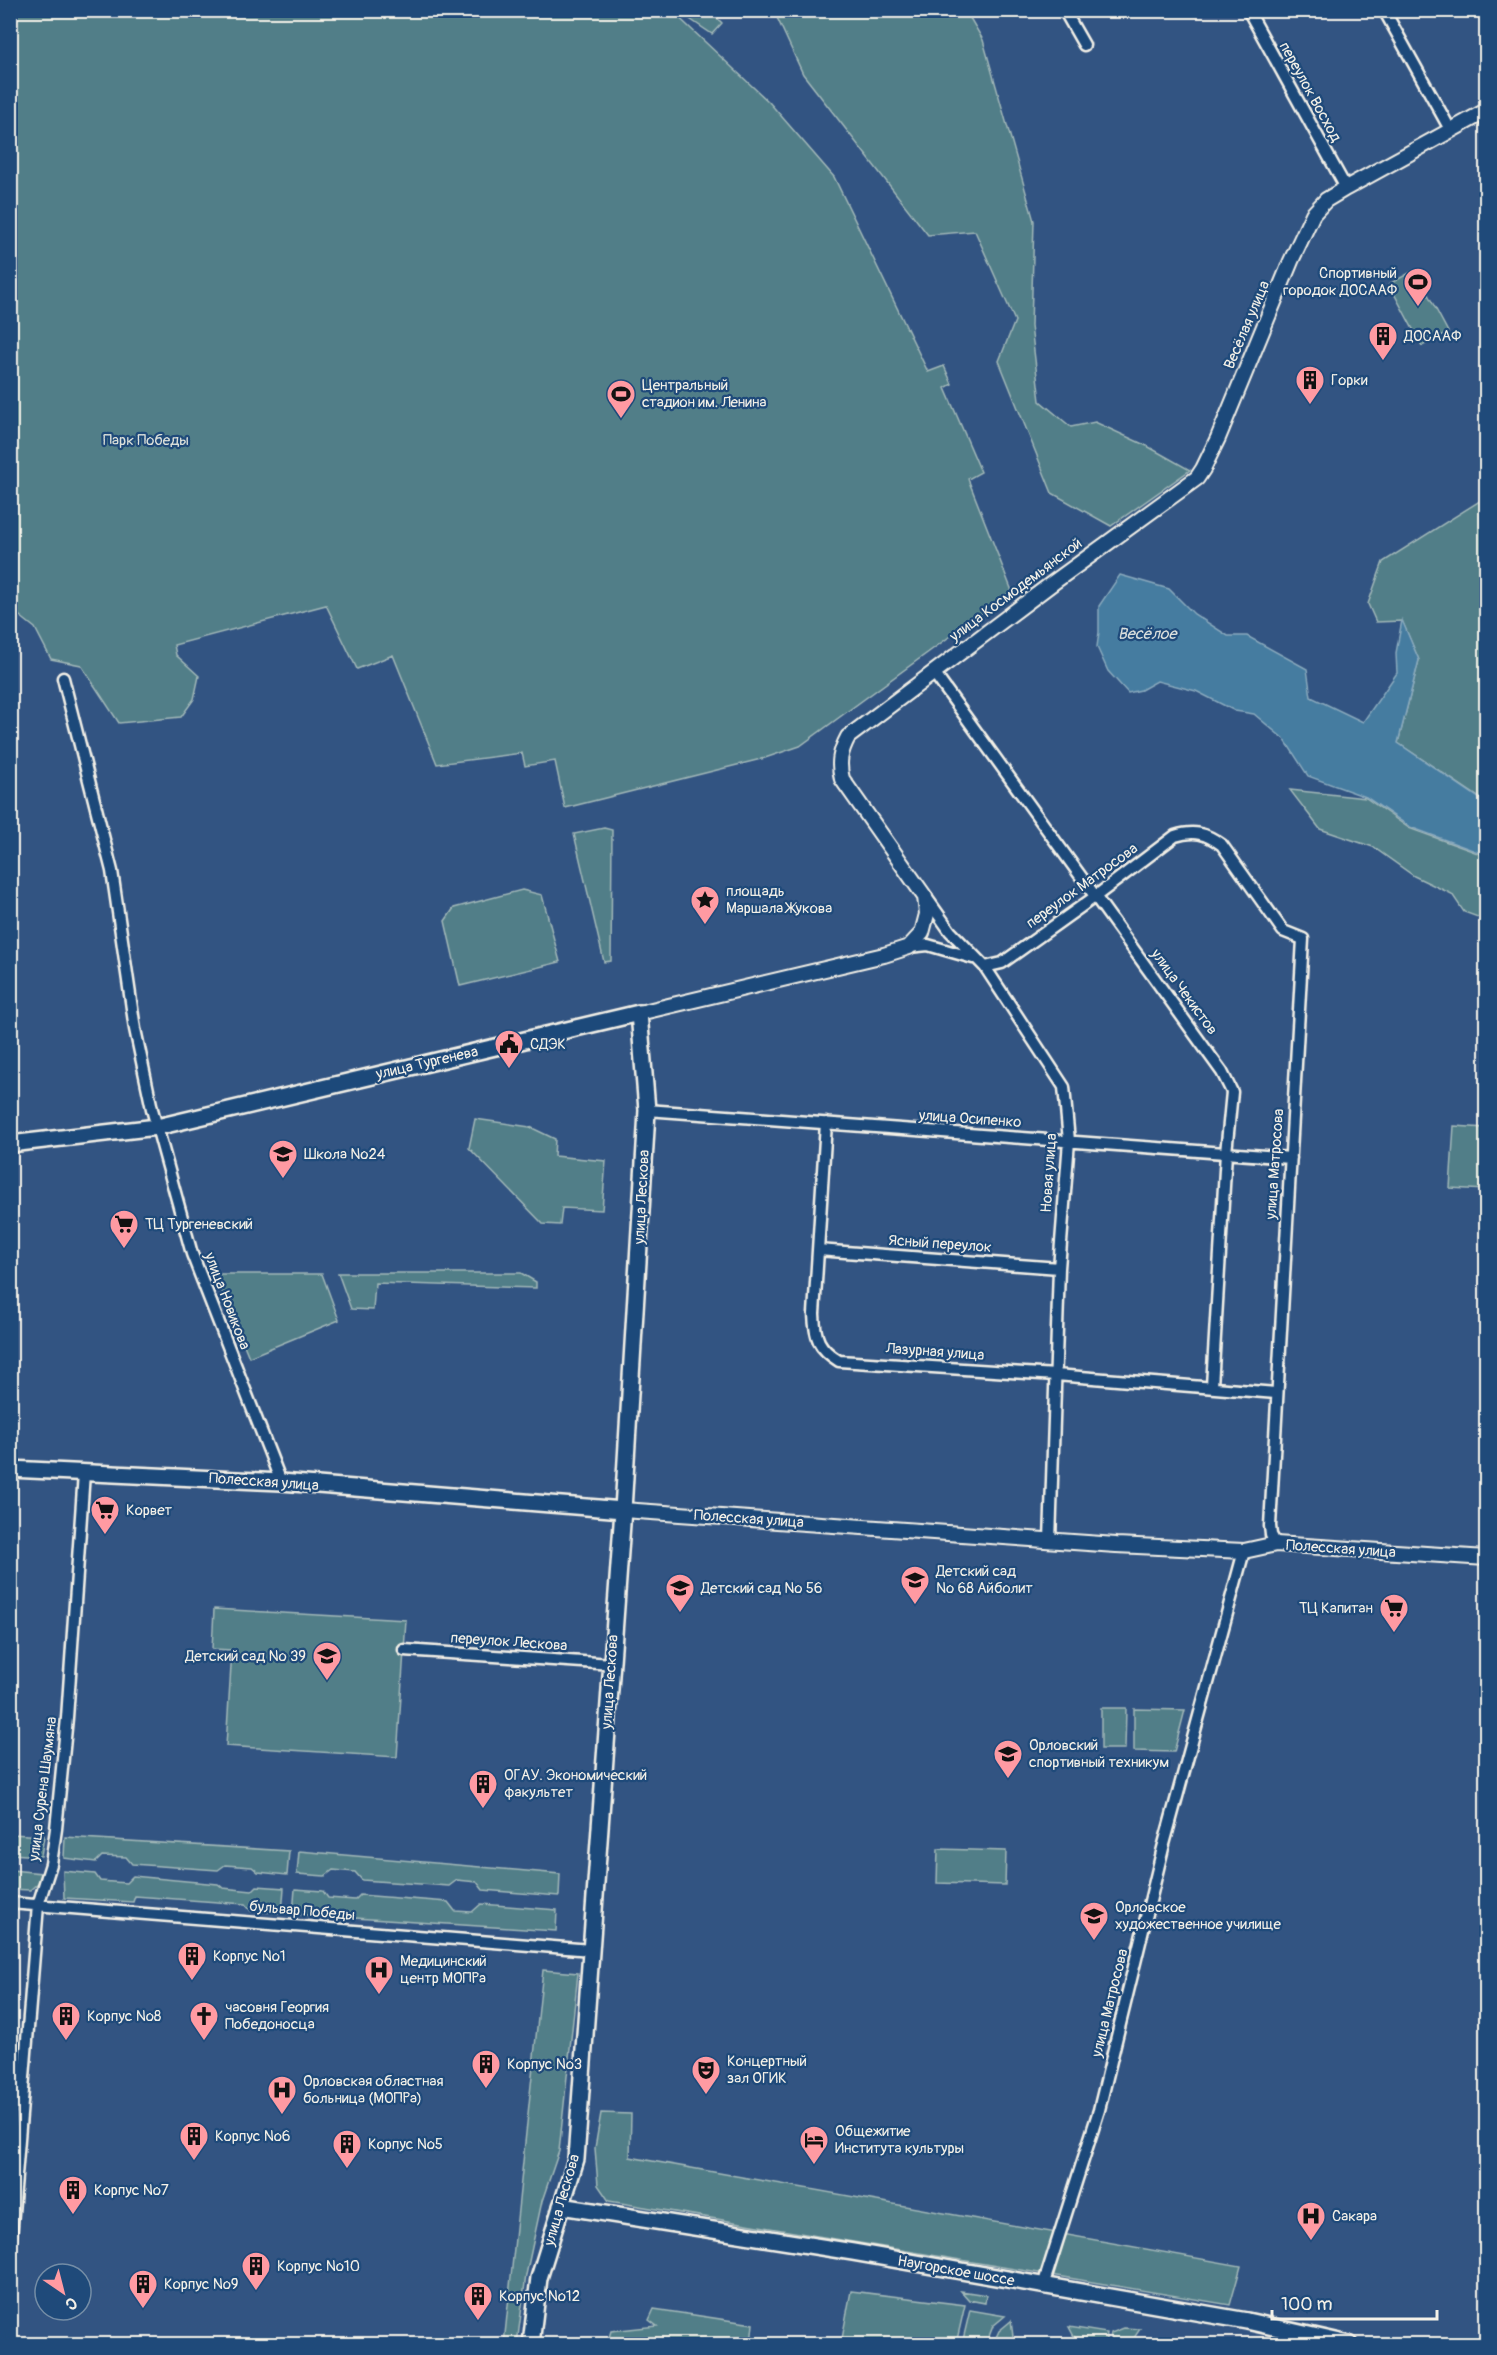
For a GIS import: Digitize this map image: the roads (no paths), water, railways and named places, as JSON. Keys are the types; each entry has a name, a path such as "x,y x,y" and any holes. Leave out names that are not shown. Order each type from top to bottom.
{"main road":[{"name":"улица Тургенева","path":"10,1144 157,1126 639,1013"},
{"name":"улица Лескова","path":"531,2344 539,2278 576,2159 623,1510 647,1110 639,1013"},
{"name":"Полесская улица","path":"10,1469 281,1482 623,1510"},
{"name":"Наугорское шоссе","path":"561,2206 1043,2286 1247,2322 1349,2344"}],"street":[{"path":"1064,10 1084,45"},
{"name":"переулок Восход","path":"1248,10 1346,188"},
{"path":"1384,10 1451,131"},
{"name":"Весёлая улица","path":"1203,470 1313,214 1326,201 1346,188 1486,111"},
{"name":"улица Космодемьянской","path":"848,737 1197,478 1203,470"},
{"name":"улица Чекистов","path":"934,673 1222,1072 1232,1092 1226,1153 1212,1386"},
{"name":"улица Новикова","path":"63,678 112,871 135,1029 157,1126 192,1254 281,1482"},
{"name":"Новая улица","path":"848,737 840,756 839,766 842,779 950,932 985,967 1064,1087 1070,1141 1059,1268 1050,1541"},
{"name":"переулок Матросова","path":"985,967 1002,963 1175,836 1187,832 1198,833"},
{"name":"улица Матросова","path":"1198,833 1210,836 1222,845 1283,931 1303,939 1270,1526 1271,1535 1276,1544"},
{"path":"909,947 922,933 926,924 926,897"},
{"path":"909,947 928,945 974,958"},
{"name":"улица Тургенева","path":"639,1013 884,955 909,947"},
{"name":"улица Осипенко","path":"647,1110 1291,1158"},
{"name":"Лазурная улица","path":"826,1124 815,1328 819,1343 825,1352 839,1361 1212,1386 1276,1393"},
{"name":"Ясный переулок","path":"818,1250 1059,1268"},
{"name":"улица Сурена Шаумяна","path":"10,2250 38,1905 51,1864 67,1718 84,1473"},
{"name":"Полесская улица","path":"623,1510 1050,1541 1244,1551 1276,1544 1486,1558"},
{"name":"улица Матросова","path":"1043,2286 1099,2110 1163,1848 1244,1551"},
{"name":"переулок Лескова","path":"404,1650 612,1664"},
{"name":"бульвар Победы","path":"10,1903 591,1950"}],"water":[{"name":"Весёлое","path":"1120,575 1169,589 1194,614 1228,636 1247,636 1307,669 1311,697 1363,722 1397,673 1396,653 1402,620 1419,660 1398,743 1486,803 1486,855 1410,827 1366,797 1308,776 1285,740 1254,714 1235,711 1196,691 1157,681 1141,690 1128,693 1108,671 1097,647 1099,606"}],"place":[{"name":"Спортивный городок ДОСААФ","path":"1418,308"},
{"name":"ДОСААФ","path":"1383,362"},
{"name":"Горки","path":"1310,406"},
{"name":"Центральный стадион им. Ленина","path":"621,420"},
{"name":"площадь Маршала Жукова","path":"705,926"},
{"name":"СДЭК","path":"509,1070"},
{"name":"Школа №24","path":"283,1180"},
{"name":"ТЦ Тургеневский","path":"124,1250"},
{"name":"Корвет","path":"105,1536"},
{"name":"Детский сад № 68 Айболит","path":"915,1606"},
{"name":"Детский сад № 56","path":"680,1614"},
{"name":"ТЦ Капитан","path":"1394,1634"},
{"name":"Детский сад № 39","path":"327,1682"},
{"name":"Орловский спортивный техникум","path":"1008,1780"},
{"name":"ОГАУ. Экономический факультет","path":"483,1810"},
{"name":"Орловское художественное училище","path":"1094,1942"},
{"name":"Корпус №1","path":"192,1982"},
{"name":"Медицинский центр МОПРа","path":"379,1996"},
{"name":"Корпус №8","path":"66,2042"},
{"name":"часовня Георгия Победоносца","path":"204,2042"},
{"name":"Корпус №3","path":"486,2090"},
{"name":"Концертный зал ОГИК","path":"706,2096"},
{"name":"Орловская областная больница (МОПРа)","path":"282,2116"},
{"name":"Корпус №6","path":"194,2162"},
{"name":"Общежитие Института культуры","path":"814,2166"},
{"name":"Корпус №5","path":"347,2170"},
{"name":"Корпус №7","path":"73,2216"},
{"name":"Сакара","path":"1311,2242"},
{"name":"Корпус №10","path":"256,2292"},
{"name":"Корпус №9","path":"143,2310"},
{"name":"Корпус №12","path":"478,2322"}],"park label":[{"name":"Парк Победы","path":"146,440"}]}
